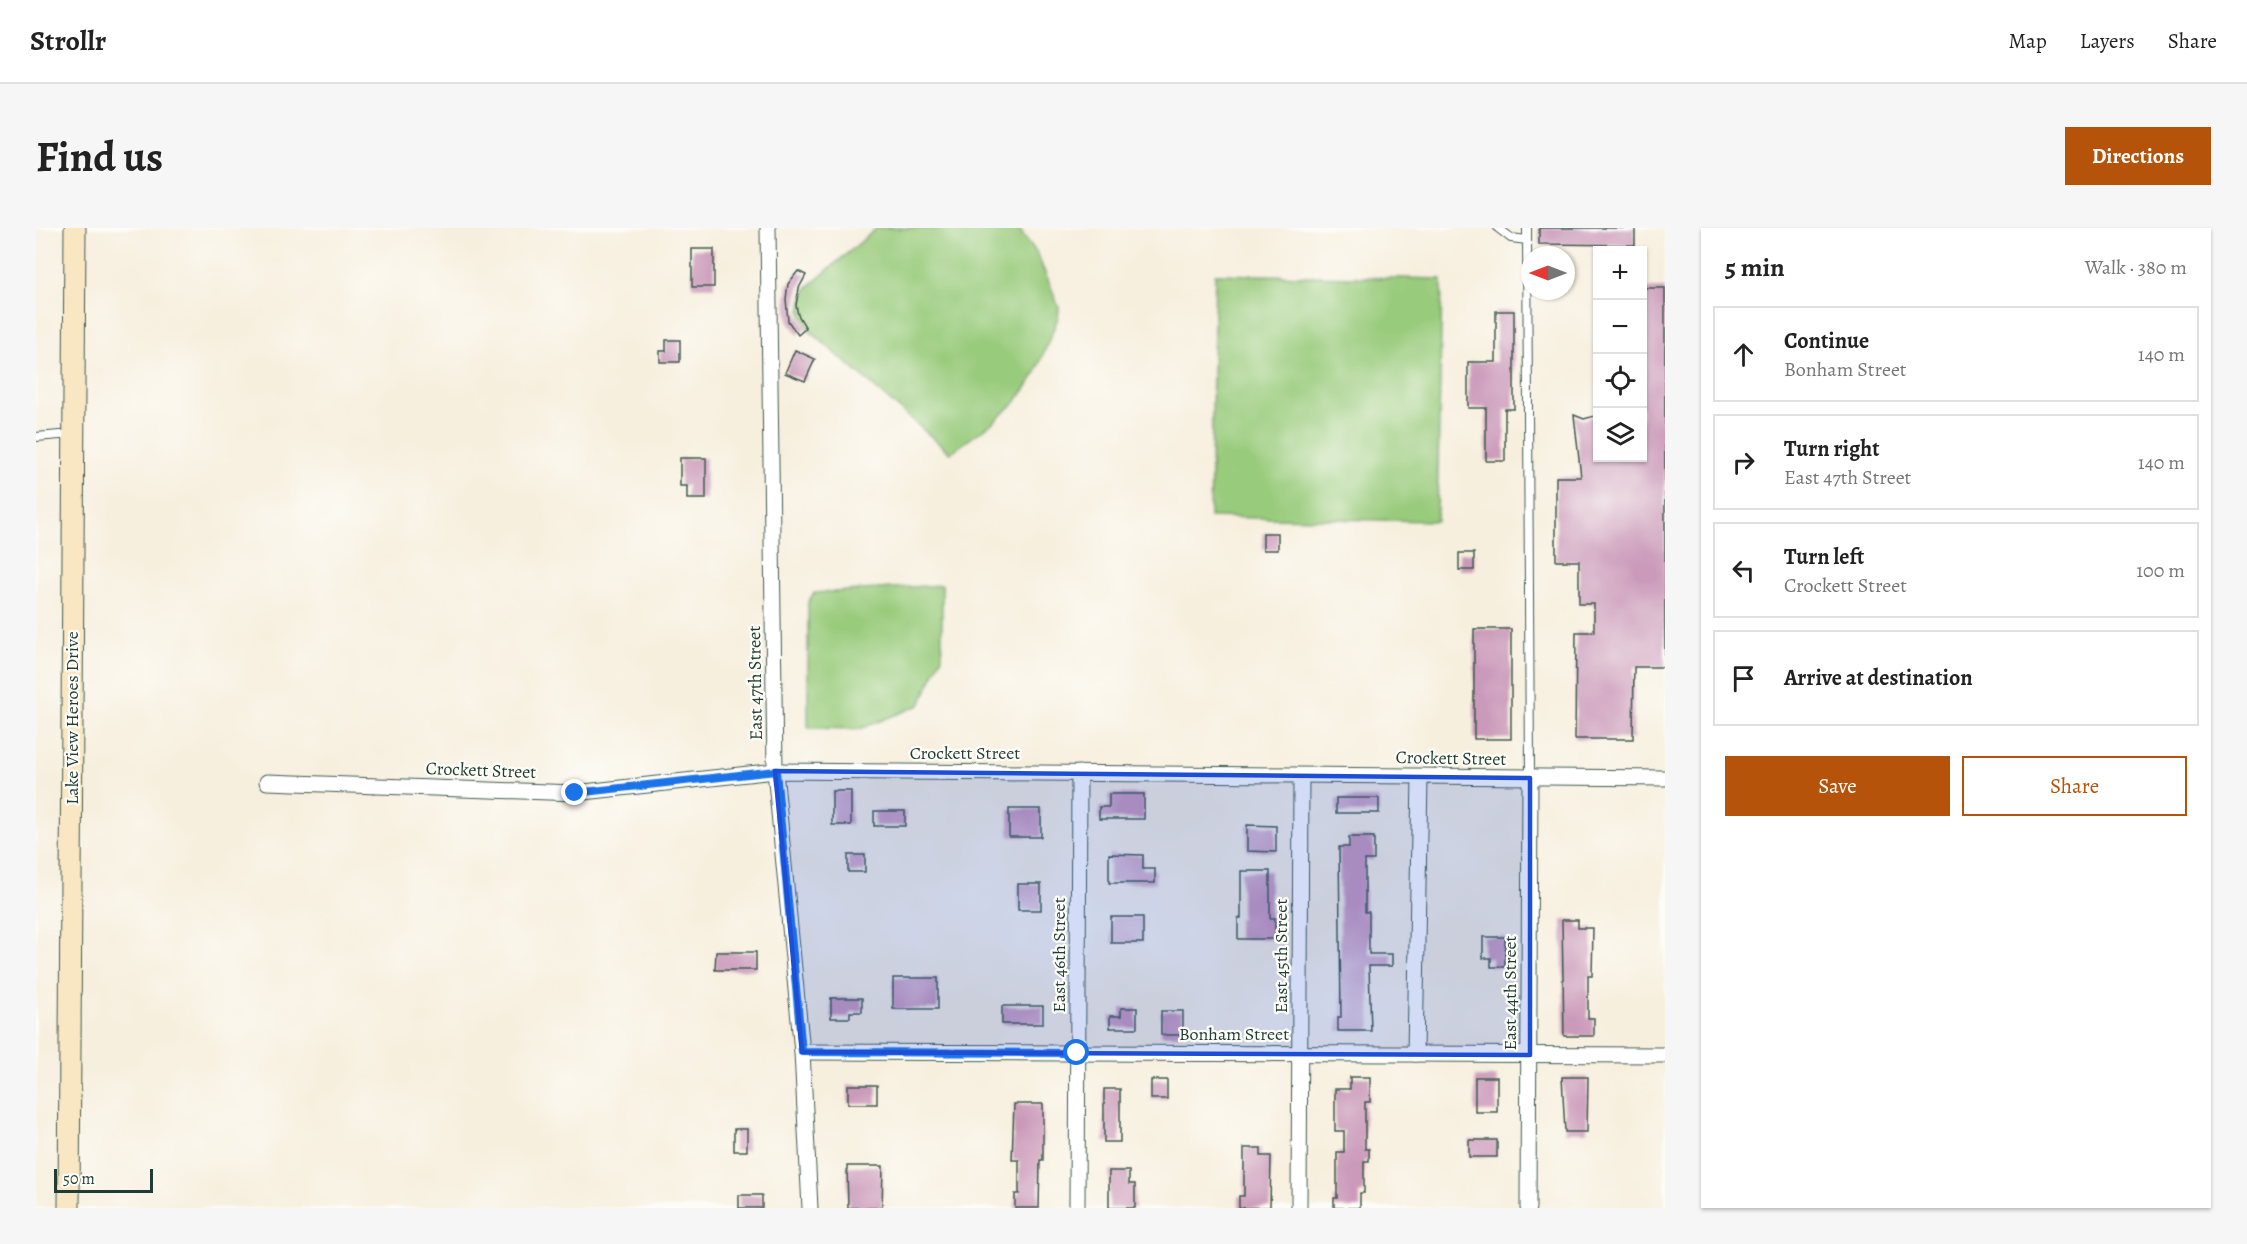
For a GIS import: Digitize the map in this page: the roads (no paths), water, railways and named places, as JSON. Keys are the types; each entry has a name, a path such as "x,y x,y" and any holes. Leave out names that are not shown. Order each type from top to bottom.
{"street":[{"name":"Lake View Heroes Drive","path":"69,1208 75,228"},
{"name":"East 47th Street","path":"768,228 776,771 802,1052 810,1208"},
{"name":"Crockett Street","path":"267,782 575,793 776,771 1665,778"},
{"name":"East 46th Street","path":"1077,1208 1079,773"},
{"name":"East 45th Street","path":"1299,1208 1301,776"},
{"path":"1415,1054 1420,777"},
{"name":"East 44th Street","path":"1528,1208 1530,778"},
{"name":"Bonham Street","path":"802,1052 1665,1055"}],"lane":[{"path":"1498,228 1511,238 1527,240"},
{"path":"1527,228 1530,778"},
{"path":"36,437 73,434"}]}
